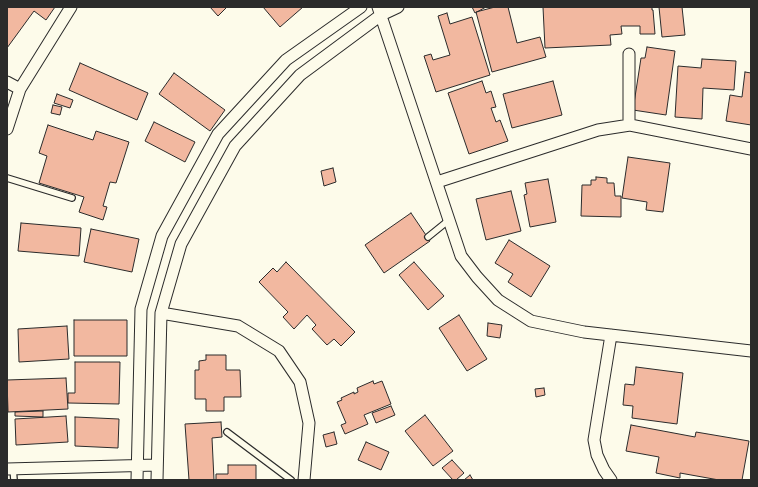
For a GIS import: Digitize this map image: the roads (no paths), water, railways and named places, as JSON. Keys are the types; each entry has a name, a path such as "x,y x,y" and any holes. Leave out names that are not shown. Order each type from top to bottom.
{"street":[{"path":"7,129 20,89 71,7"},
{"path":"136,480 141,309 162,236 218,134 286,60 361,7"},
{"path":"157,480 161,313 181,244 235,146 300,75 380,11 398,7"},
{"path":"380,11 461,256 477,277 498,300 531,321 584,332 751,351"},
{"path":"629,54 629,125"},
{"path":"7,82 20,89"},
{"path":"437,182 598,130 629,125 751,149"},
{"path":"161,313 238,326 279,351 300,382 309,423 304,480"},
{"path":"611,335 594,440 597,455 604,470 611,480"},
{"path":"10,469 157,465"}],"lane":[{"path":"7,178 72,198"},
{"path":"428,237 450,220"},
{"path":"227,432 291,480"},
{"path":"10,469 14,480"}]}
